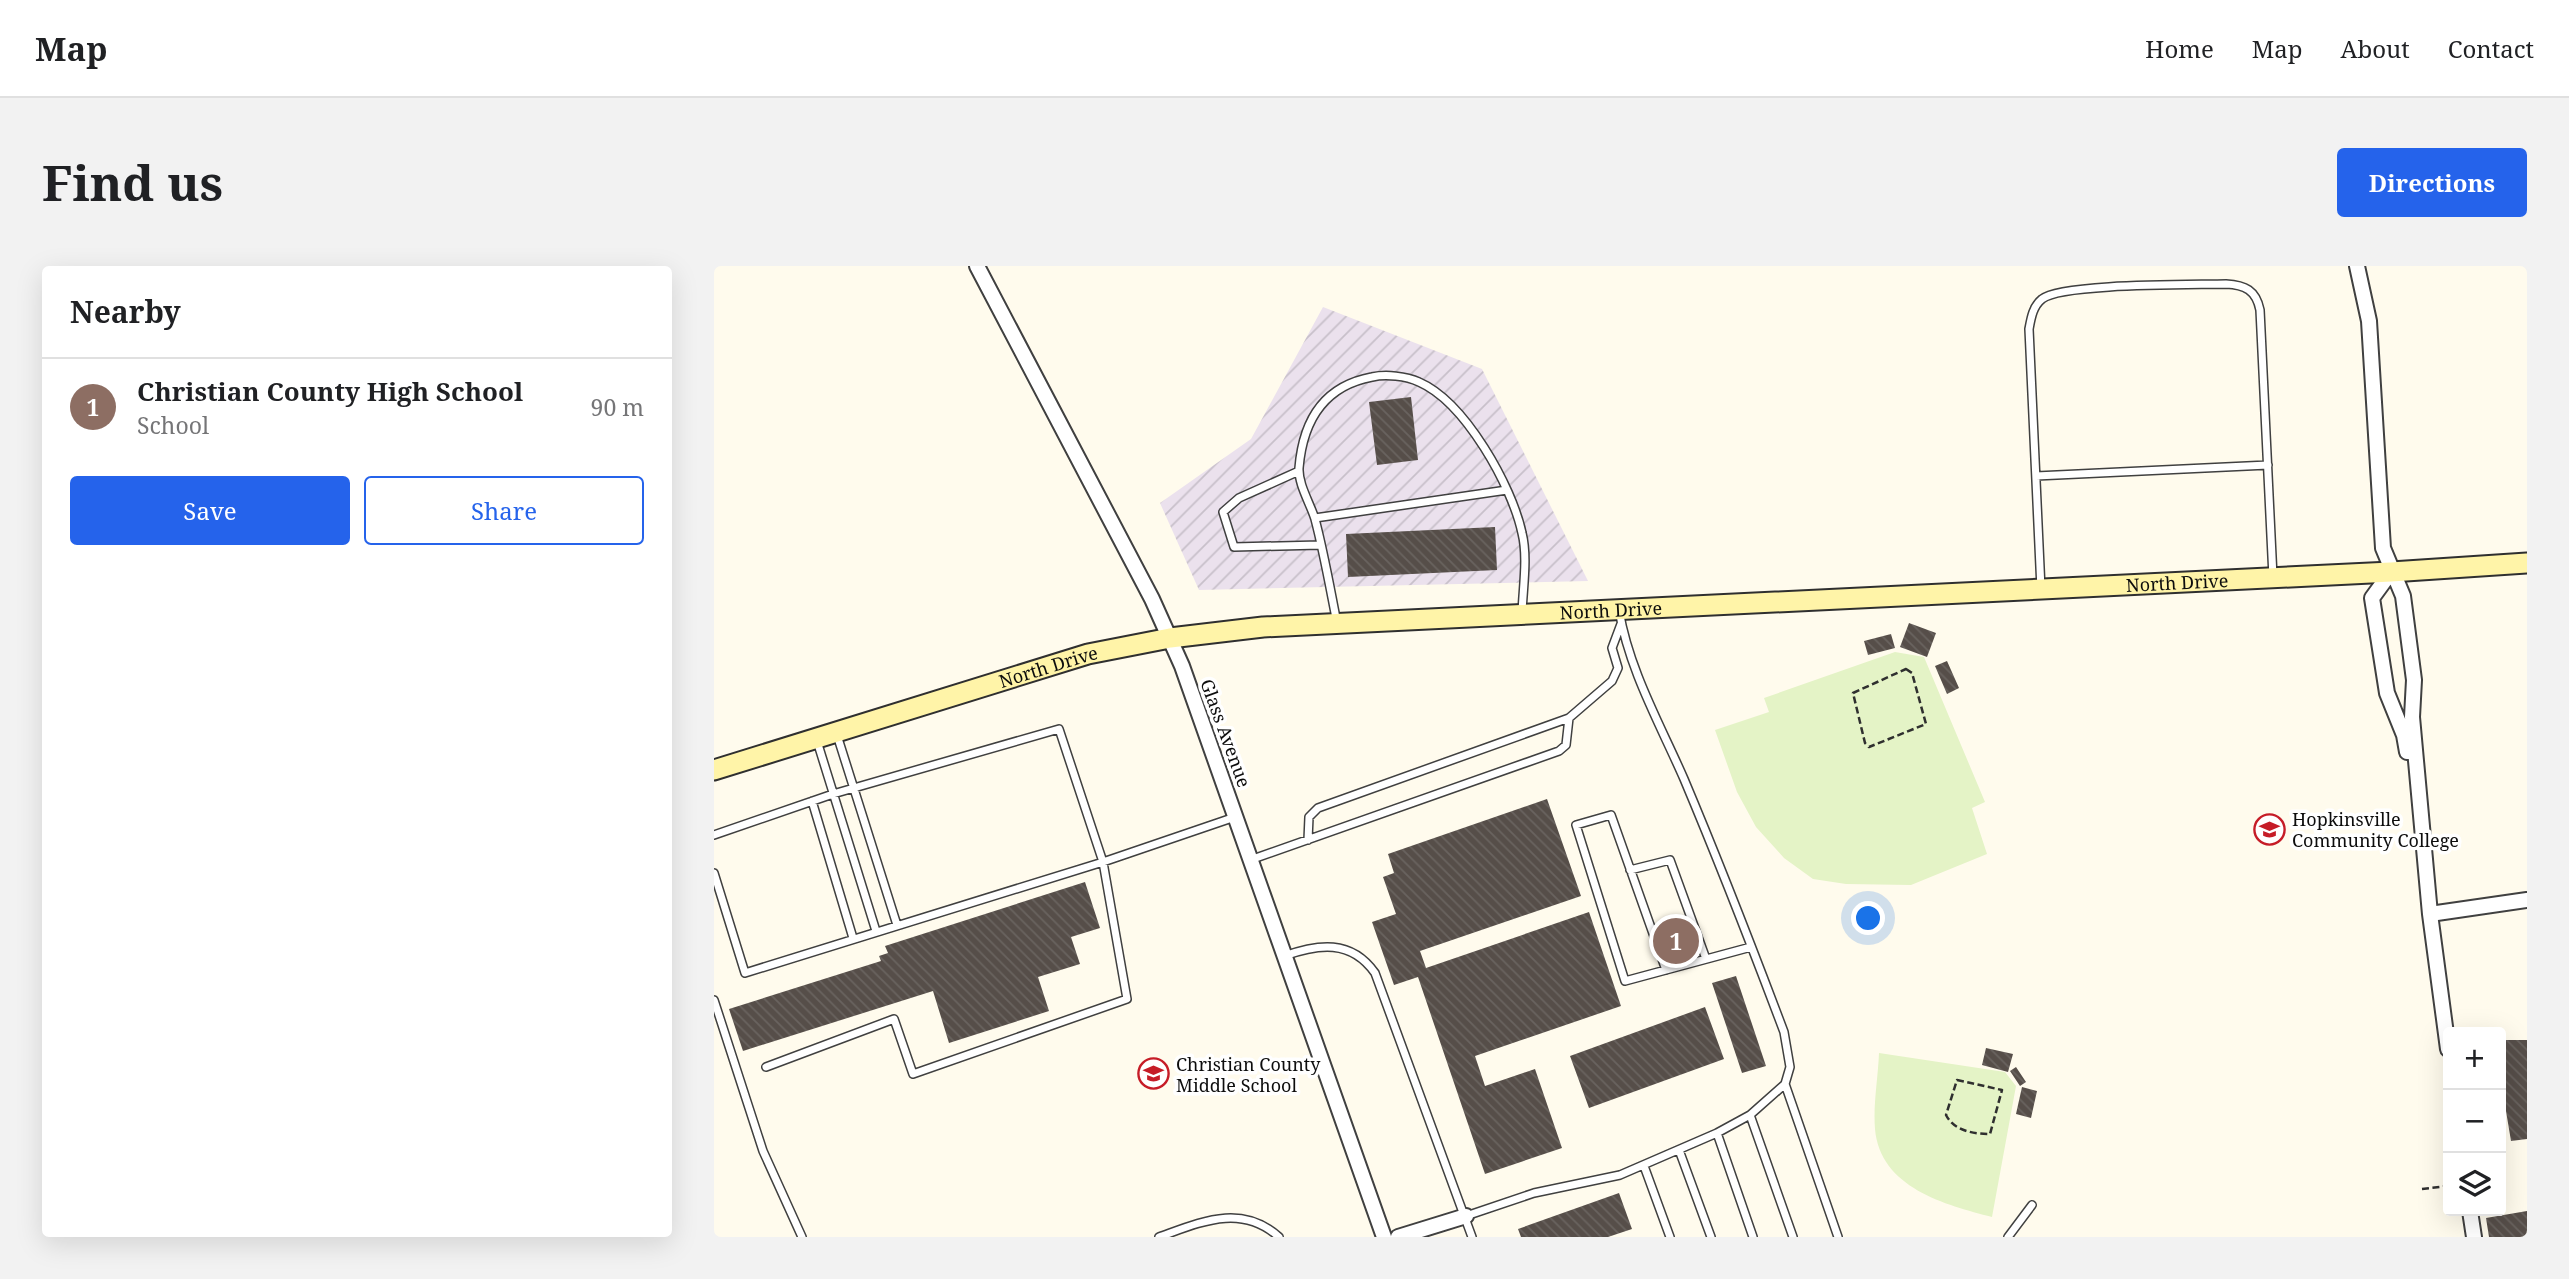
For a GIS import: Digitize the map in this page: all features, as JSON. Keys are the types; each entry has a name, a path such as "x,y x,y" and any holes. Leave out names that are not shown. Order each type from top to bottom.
{"main road":[{"name":"North Drive","path":"714,770 1088,654 1170,638 1263,627 1522,613 1620,616 2040,589 2527,563"}],"street":[{"name":"Glass Avenue","path":"976,266 1170,638 1384,1237"},
{"path":"2357,266 2370,321 2383,548 2390,572 2403,596 2414,680 2412,717 2430,914 2445,1027"},
{"path":"2390,572 2372,598 2387,693 2404,735 2422,827"},
{"path":"2430,914 2527,900"},
{"path":"1398,1237 1466,1216"},
{"path":"2471,1216 2474,1237"}],"lane":[{"path":"2040,589 2031,317 2041,299 2071,290 2226,284 2246,287 2254,292 2260,310 2273,578"},
{"path":"1337,623 1315,518 1299,471 1305,432 1322,402 1348,382 1385,374 1419,381 1446,400 1480,441 1507,490 1523,534 1522,613"},
{"path":"2036,476 2268,465"},
{"path":"1299,471 1239,498 1223,512 1234,547 1320,545"},
{"path":"1315,518 1507,490"},
{"path":"1308,839 1309,817 1318,808 1569,718 1612,681 1618,668 1612,648 1620,616"},
{"path":"1466,1216 1534,1193 1600,1181 1644,1166 1717,1133 1750,1115 1785,1084 1790,1067 1784,1032 1644,692 1620,616"},
{"path":"1250,860 1559,751 1566,745 1569,718"},
{"path":"714,835 833,793 1059,729 1103,862 1127,999 913,1074 894,1019 766,1067"},
{"path":"836,731 897,925"},
{"path":"816,737 876,931"},
{"path":"812,801 853,938"},
{"path":"1666,970 1611,816 1576,825 1625,981 1666,970 1706,959 1751,947"},
{"path":"714,873 745,973 1103,862 1235,817"},
{"path":"1630,870 1670,860 1706,959"},
{"path":"1284,956 1310,946 1335,946 1362,958 1375,973 1472,1237"},
{"path":"714,1000 763,1152 802,1237"},
{"path":"1785,1084 1838,1237"},
{"path":"1750,1115 1793,1237"},
{"path":"1717,1133 1754,1237"},
{"path":"1679,1150 1711,1237"},
{"path":"1644,1166 1670,1237"},
{"path":"2008,1237 2032,1205"},
{"path":"1162,1237 1215,1218 1234,1216 1251,1219 1279,1237"}],"path":[{"path":"1906,669 1912,673 1926,724 1869,747 1853,693 1906,669"},
{"path":"1957,1080 1997,1087 2002,1090 2003,1095 1990,1134 1955,1128 1950,1123 1946,1115 1957,1080"},
{"path":"2422,1189 2443,1187"}],"shaded area":[{"path":"1323,307 1482,369 1588,581 1199,590 1160,503 1251,439"}],"green space":[{"path":"1895,652 1924,657 1985,802 1972,808 1987,854 1911,885 1846,884 1813,879 1784,858 1756,827 1737,792 1715,730 1769,712 1764,698"},
{"path":"1879,1053 2005,1072 2016,1086 1992,1217 1918,1191 1902,1180 1889,1166 1880,1149 1875,1129"}],"building":[{"path":"1411,397 1418,460 1377,465 1369,402"},
{"path":"1495,527 1497,570 1348,577 1346,534"},
{"path":"1909,623 1936,633 1927,657 1900,647"},
{"path":"1891,634 1895,648 1868,655 1864,641"},
{"path":"1947,661 1959,688 1947,694 1935,666"},
{"path":"1547,799 1581,896 1420,951 1426,968 1589,912 1621,1006 1475,1056 1485,1086 1535,1069 1562,1148 1485,1174 1418,977 1394,985 1372,922 1396,914 1383,877 1394,873 1388,854"},
{"path":"1085,882 1100,928 1071,937 1080,964 1038,977 1049,1011 949,1043 933,991 743,1051 729,1009 881,961 879,956 888,953 885,946"},
{"path":"1736,976 1766,1066 1742,1073 1712,983"},
{"path":"1705,1007 1724,1059 1589,1108 1570,1056"},
{"path":"2506,1040 2527,1040 2527,1139 2511,1141 2506,1111"},
{"path":"1986,1048 2013,1054 2008,1072 1982,1065"},
{"path":"2016,1067 2026,1082 2020,1086 2010,1071"},
{"path":"2022,1087 2037,1091 2031,1118 2016,1114"},
{"path":"1619,1193 1632,1229 1608,1237 1521,1237 1518,1229"},
{"path":"2527,1211 2527,1237 2489,1237 2486,1218"}],"place":[{"name":"Hopkinsville Community College","path":"2269,829"},
{"name":"Christian County High School","path":"1676,941"},
{"name":"Christian County Middle School","path":"1153,1074"}]}
